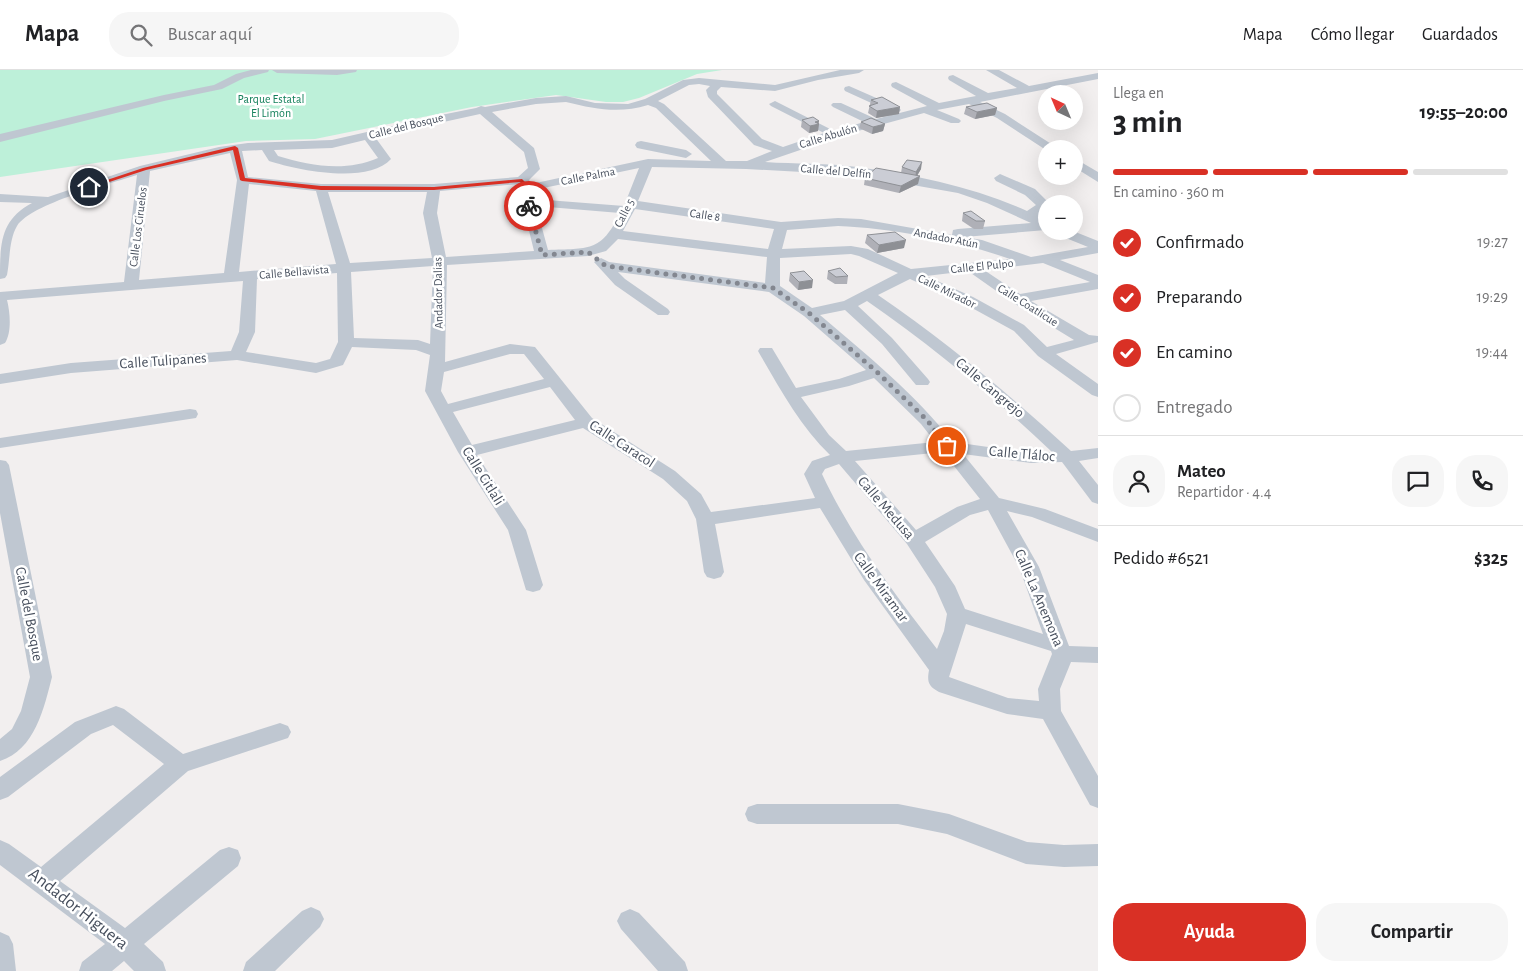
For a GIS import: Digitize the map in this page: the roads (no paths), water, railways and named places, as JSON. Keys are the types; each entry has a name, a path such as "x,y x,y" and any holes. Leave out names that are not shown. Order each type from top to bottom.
{"street":[{"path":"0,138 164,98 218,87 240,76 264,70"},
{"path":"277,70 329,72 352,70"},
{"name":"Calle del Bosque","path":"0,275 8,231 13,222 25,211 50,200 144,169 235,148 332,144 481,109 536,101 566,99 595,106 629,107 649,101 687,82 699,81 749,88 775,88 818,77 859,70"},
{"path":"990,70 1027,89"},
{"path":"1058,74 1073,81"},
{"name":"Calle Abulón","path":"746,165 833,133 874,122 931,108 1098,76"},
{"path":"953,78 987,97"},
{"path":"718,84 711,90 712,95 758,142 782,151"},
{"path":"896,85 955,121"},
{"path":"849,89 906,114"},
{"path":"649,101 660,106 720,163"},
{"path":"970,101 1001,116 1039,140"},
{"path":"775,104 833,133"},
{"path":"837,105 874,122"},
{"path":"481,109 530,151 534,169 526,188 542,255"},
{"path":"266,146 273,158 279,160 323,171 342,171 376,164 385,159 368,136"},
{"path":"332,144 342,171"},
{"path":"641,145 720,163"},
{"path":"231,278 242,180 235,148"},
{"name":"Calle del Delfín","path":"648,163 720,163 856,171 893,176 960,190 992,200 1038,221"},
{"name":"Calle Palma","path":"526,188 648,163"},
{"name":"Calle 5","path":"588,252 603,247 614,234 629,207 648,163"},
{"path":"1083,168 1098,178"},
{"name":"Calle Los Ciruelos","path":"131,285 144,169"},
{"path":"1000,178 1030,192 1044,206 1028,217"},
{"path":"242,180 321,188 526,188"},
{"path":"321,188 344,268 346,342 418,346 438,361"},
{"name":"Andador Dalias","path":"434,188 430,213 440,262 438,361"},
{"name":"Calle 8","path":"526,188 629,207 707,215 781,226 838,222 861,223"},
{"path":"0,198 50,200"},
{"path":"696,244 707,215"},
{"name":"Andador Atún","path":"861,223 977,243 1098,280"},
{"path":"606,266 773,288 774,254 781,226"},
{"path":"935,235 1038,226"},
{"name":"Calle Mirador","path":"614,234 774,254 851,250 863,252 968,300 1019,328 1044,353 1098,392"},
{"path":"1081,240 1098,248"},
{"path":"1037,260 1098,248"},
{"path":"588,252 606,266 620,282 663,312"},
{"name":"Calle Bellavista","path":"0,296 250,275 588,252"},
{"name":"Calle El Pulpo","path":"809,313 848,304 910,273 1037,260"},
{"name":"Calle Coatlicue","path":"972,268 1017,299 1092,339"},
{"path":"237,355 247,332 250,275"},
{"path":"1017,299 1098,285"},
{"name":"Calle La Anemona","path":"773,288 809,313 877,372 927,420 993,503 1028,567 1061,650 1049,689 1050,711 1098,798"},
{"name":"Calle Cangrejo","path":"867,294 926,335 1022,415 1067,457 1098,498"},
{"path":"0,301 2,324 0,340"},
{"path":"848,304 887,341 922,382"},
{"path":"1044,353 1092,339"},
{"name":"Calle Tulipanes","path":"0,379 71,368 237,355 287,365 316,368 337,362 346,342"},
{"name":"Calle Caracol","path":"438,361 510,350 529,350 586,422 670,475 695,498 705,519 714,572"},
{"name":"Calle Medusa","path":"766,351 791,394 823,439 842,457 914,540 945,586 956,614"},
{"name":"Calle Citlali","path":"438,361 433,390 467,452 517,530 533,585"},
{"path":"791,394 843,383 877,372"},
{"path":"443,410 555,381"},
{"path":"0,443 190,414"},
{"path":"467,452 586,422"},
{"path":"842,457 947,446"},
{"name":"Calle Tláloc","path":"947,446 1031,458 1067,457 1098,453"},
{"name":"Calle Miramar","path":"842,457 818,465 813,474 825,502 854,549 939,675"},
{"name":"Calle del Bosque","path":"0,465 41,677 32,711 20,735 0,752"},
{"path":"705,519 825,502"},
{"path":"914,540 978,506 993,503 1034,511 1098,536"},
{"path":"1050,711 1007,706 947,686 939,675 954,632 956,614 1061,650 1096,659"},
{"path":"0,790 83,728 116,715 180,764"},
{"path":"42,880 180,764 280,732"},
{"path":"757,814 898,814 949,824 1026,853 1064,856 1098,855"},
{"name":"Andador Higuera","path":"0,850 124,943 153,971"},
{"path":"92,971 229,858"},
{"path":"256,971 311,919"},
{"path":"630,921 675,971"},
{"path":"0,944 3,971"}],"park label":[{"name":"Parque Estatal El Limón","path":"271,106"}]}
